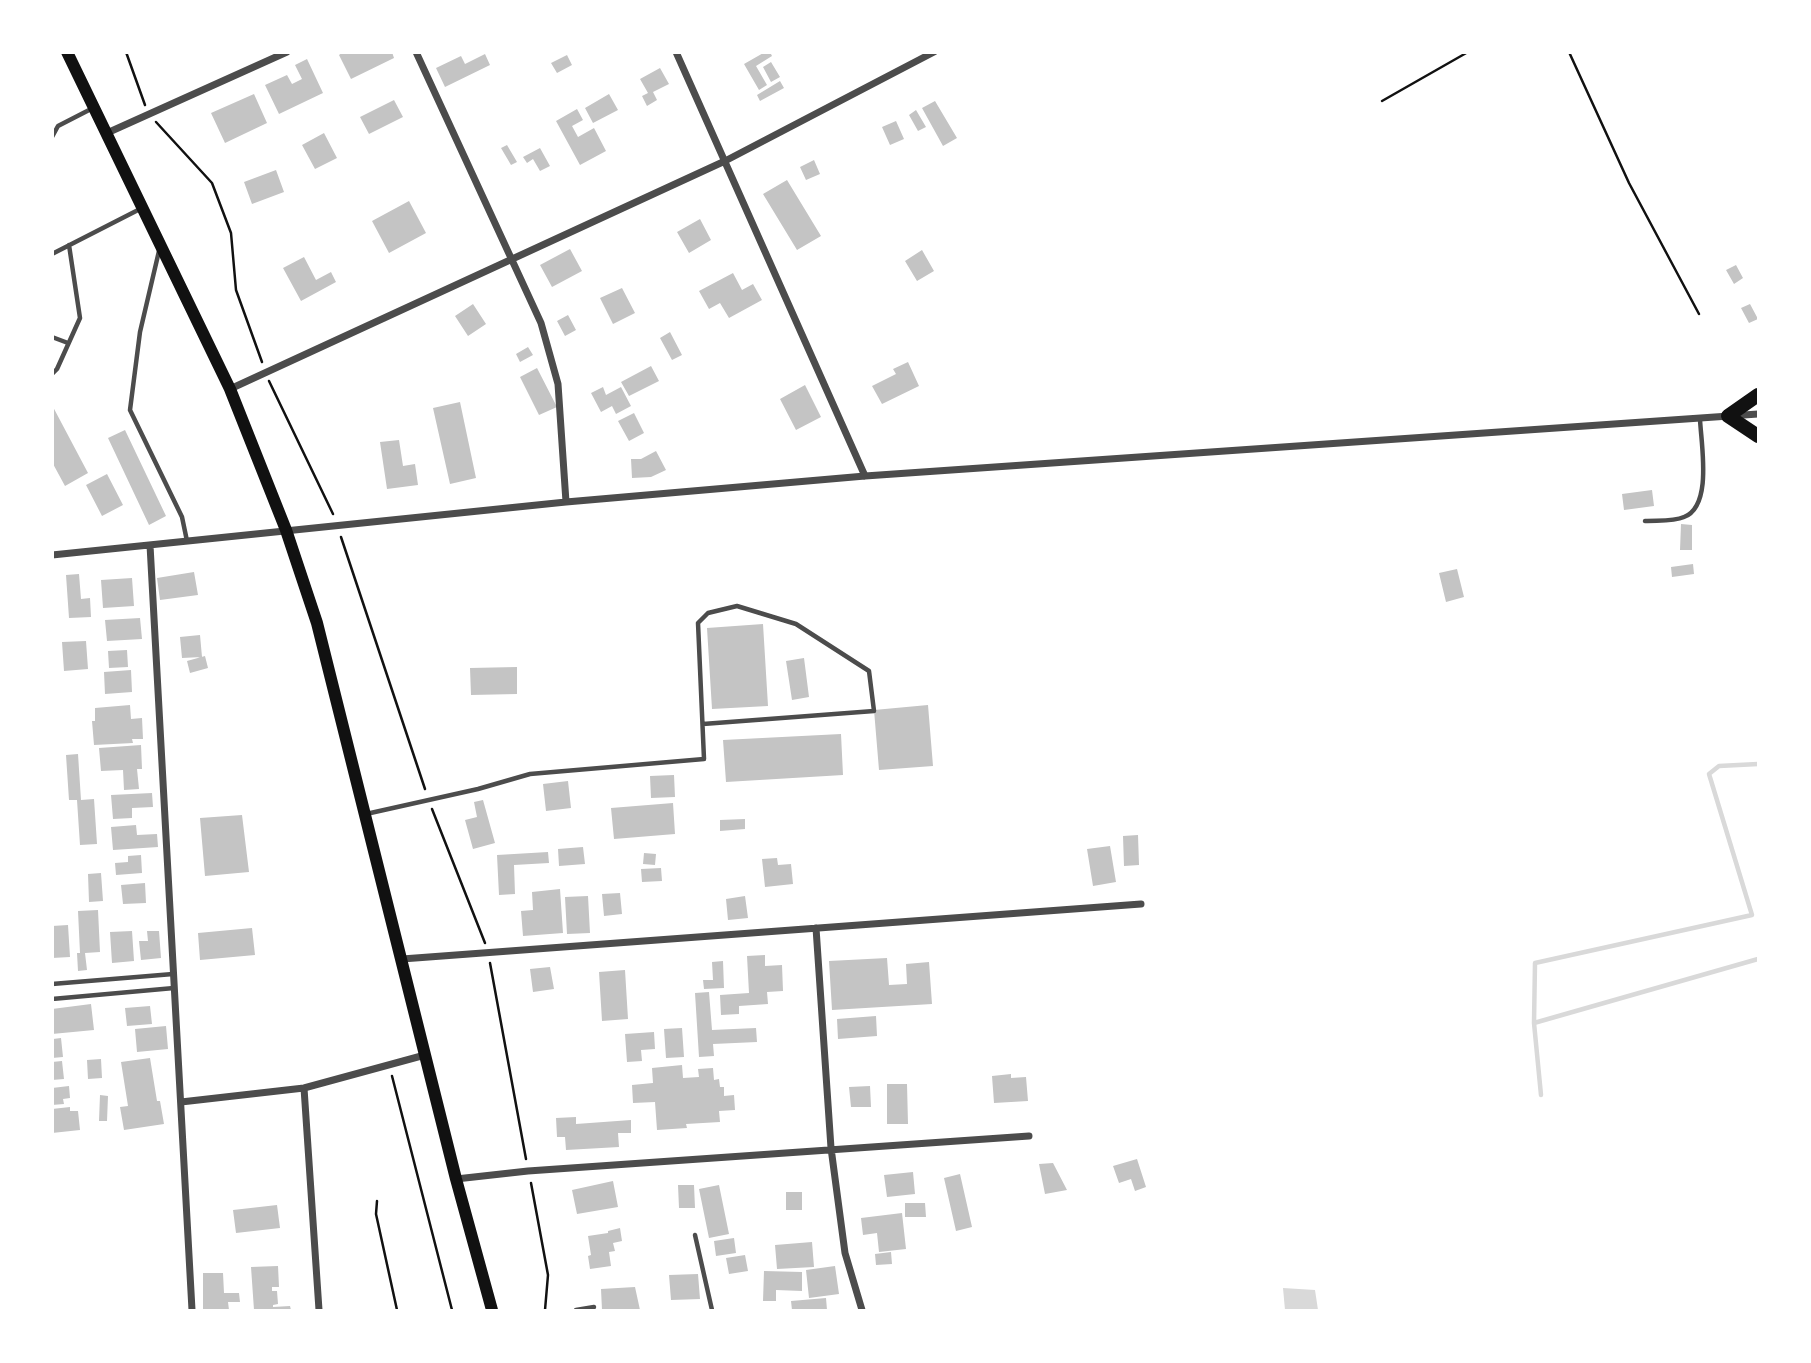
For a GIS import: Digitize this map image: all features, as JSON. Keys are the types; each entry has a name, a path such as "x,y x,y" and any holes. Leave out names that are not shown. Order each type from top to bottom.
{"highway":[{"path":"1759,395 1728,416 1759,436"}],"main road":[{"path":"67,52 230,389 286,530 317,623 456,1179 492,1311"}],"street":[{"path":"107,133 287,52"},
{"path":"416,52 541,323 558,384 566,502"},
{"path":"676,52 865,476"},
{"path":"230,389 725,161 934,52"},
{"path":"52,555 566,502 865,476 1759,414"},
{"path":"150,545 192,1311"},
{"path":"402,959 1141,904"},
{"path":"816,928 831,1148 845,1252 862,1311"},
{"path":"181,1102 304,1087 425,1055"},
{"path":"304,1087 319,1311"},
{"path":"456,1179 831,1148 1029,1136"}],"lane":[{"path":"52,137 55,125 94,107"},
{"path":"52,254 143,208"},
{"path":"161,244 140,332 130,410 182,517 187,541"},
{"path":"52,374 57,369 80,318 69,245"},
{"path":"52,337 68,343"},
{"path":"1645,521 1682,518 1693,513 1699,505 1703,486 1700,418"},
{"path":"366,814 478,789 530,774 704,759 702,724 698,623 708,612 737,606 796,624 869,671 874,710 702,724"},
{"path":"52,984 174,974"},
{"path":"52,999 174,987"},
{"path":"695,1235 712,1311"},
{"path":"576,1311 594,1307"}],"path":[{"path":"126,52 148,114 212,183 231,233 236,290 265,373 337,525 429,800 489,953 548,1275 545,1311"},
{"path":"1382,102 1468,52"},
{"path":"1569,52 1629,183 1699,314"},
{"path":"389,1065 452,1311"},
{"path":"377,1200 376,1214 397,1311"}],"shaded area":[{"path":"1283,1288 1315,1290 1318,1310 1285,1310"}],"building":[{"path":"343,52 392,52 394,58 351,79 339,55"},
{"path":"770,52 772,56 756,66 767,85 759,90 744,64"},
{"path":"485,54 490,65 445,87 436,68 461,56 465,64"},
{"path":"567,55 572,65 557,73 551,63"},
{"path":"307,59 323,93 279,114 265,85 287,75 292,84 302,79 295,65"},
{"path":"771,62 780,77 771,82 763,67"},
{"path":"660,68 669,84 653,92 657,100 647,106 642,96 648,93 640,79"},
{"path":"780,81 784,88 760,101 757,95"},
{"path":"254,94 267,123 225,143 211,113"},
{"path":"609,94 618,110 593,123 585,108"},
{"path":"394,100 403,117 369,134 360,117"},
{"path":"935,101 957,138 943,146 922,108"},
{"path":"577,109 583,120 572,126 578,137 594,128 606,151 580,165 556,121"},
{"path":"916,110 926,127 918,131 909,115"},
{"path":"896,121 904,139 890,145 882,127"},
{"path":"324,133 337,158 315,169 302,145"},
{"path":"507,145 517,162 511,165 501,148"},
{"path":"540,148 550,166 540,171 533,159 527,163 523,157"},
{"path":"814,160 820,174 806,180 800,167"},
{"path":"276,170 284,192 252,204 244,182"},
{"path":"787,180 821,236 797,250 763,194"},
{"path":"409,201 426,233 389,253 372,221"},
{"path":"700,219 711,240 689,253 677,232"},
{"path":"570,249 582,271 552,287 540,265"},
{"path":"922,250 934,271 917,281 905,261"},
{"path":"304,257 316,280 331,272 336,282 301,301 283,268"},
{"path":"1736,265 1743,278 1734,284 1726,270"},
{"path":"733,273 742,290 753,284 762,300 729,318 720,303 709,309 699,291"},
{"path":"622,288 635,313 613,324 600,298"},
{"path":"473,304 486,324 468,336 455,316"},
{"path":"1750,304 1758,319 1749,323 1741,308"},
{"path":"568,315 576,330 565,336 557,321"},
{"path":"670,332 682,355 672,360 660,338"},
{"path":"528,347 533,355 520,362 516,354"},
{"path":"908,362 919,386 882,404 872,386 896,374 893,369"},
{"path":"651,366 659,381 629,396 621,382"},
{"path":"537,368 557,407 539,415 520,377"},
{"path":"805,385 821,417 796,430 780,399"},
{"path":"603,387 606,395 621,387 631,406 616,414 612,406 601,412 591,393"},
{"path":"460,402 476,478 450,484 433,408"},
{"path":"52,405 88,473 65,486 52,462"},
{"path":"634,413 644,433 629,441 618,421"},
{"path":"125,430 166,516 149,525 108,438"},
{"path":"399,440 403,466 415,464 418,485 387,489 380,442"},
{"path":"656,451 666,470 651,477 632,478 631,459 641,459"},
{"path":"107,474 123,505 102,516 86,485"},
{"path":"1652,490 1654,506 1624,510 1622,494"},
{"path":"1681,524 1692,525 1692,550 1680,550"},
{"path":"1693,564 1694,574 1672,577 1671,567"},
{"path":"1457,569 1464,597 1446,602 1439,573"},
{"path":"194,572 198,595 160,600 157,578"},
{"path":"79,574 81,599 90,598 91,617 69,618 66,575"},
{"path":"132,578 134,606 103,608 101,580"},
{"path":"140,618 142,639 107,641 105,620"},
{"path":"763,624 768,706 712,709 707,628"},
{"path":"200,635 202,657 182,658 180,637"},
{"path":"86,641 88,669 64,671 62,642"},
{"path":"127,650 128,667 109,668 108,651"},
{"path":"205,656 208,668 190,673 187,661"},
{"path":"804,658 809,697 792,700 786,661"},
{"path":"517,667 517,694 471,695 470,668"},
{"path":"131,670 132,692 105,694 104,672"},
{"path":"130,705 131,719 142,718 143,739 132,739 133,743 94,745 92,721 95,721 95,708"},
{"path":"928,705 933,766 879,770 874,710"},
{"path":"841,734 843,775 726,782 723,740"},
{"path":"141,745 142,769 137,769 139,789 124,790 123,770 101,771 99,748"},
{"path":"78,754 81,800 94,799 97,844 80,845 77,800 69,800 66,755"},
{"path":"674,775 675,797 651,798 650,776"},
{"path":"568,781 571,808 546,811 543,784"},
{"path":"152,793 153,807 132,808 132,818 113,819 111,795"},
{"path":"483,800 495,843 473,849 465,820 477,817 474,802"},
{"path":"673,803 675,834 614,839 611,808"},
{"path":"242,815 249,872 205,876 200,818"},
{"path":"745,819 745,829 720,831 720,820"},
{"path":"136,825 137,835 157,834 158,847 113,850 111,827"},
{"path":"1138,835 1139,865 1124,866 1123,836"},
{"path":"1110,846 1116,882 1093,886 1087,849"},
{"path":"583,847 585,864 559,866 558,849"},
{"path":"548,852 549,863 514,865 515,894 499,895 497,855"},
{"path":"644,853 656,854 655,865 643,864"},
{"path":"141,855 142,873 116,875 115,863 128,862 128,856"},
{"path":"777,858 778,865 791,864 793,884 765,887 762,859"},
{"path":"661,868 662,881 642,882 641,869"},
{"path":"101,873 103,901 89,902 88,874"},
{"path":"145,883 146,903 123,904 121,885"},
{"path":"560,889 563,933 523,936 521,911 533,910 532,892"},
{"path":"620,893 622,914 604,916 602,894"},
{"path":"588,896 590,933 567,934 565,897"},
{"path":"745,896 748,918 728,920 726,899"},
{"path":"98,910 100,952 85,953 87,970 78,971 78,911"},
{"path":"68,925 70,957 52,958 52,926"},
{"path":"252,928 255,955 200,960 198,933"},
{"path":"132,931 134,961 112,963 110,932"},
{"path":"147,931 159,931 161,958 141,960 139,941 148,941"},
{"path":"765,955 765,966 782,965 783,991 767,992 768,1004 739,1006 739,1014 721,1015 720,995 749,993 747,956"},
{"path":"887,958 889,985 907,984 906,964 929,962 932,1004 832,1010 829,961"},
{"path":"723,961 724,988 704,989 703,980 713,980 712,962"},
{"path":"550,967 554,989 533,992 530,969"},
{"path":"625,970 628,1019 602,1021 599,972"},
{"path":"709,992 712,1030 756,1028 757,1042 713,1044 714,1056 699,1057 695,993"},
{"path":"91,1004 94,1030 52,1034 52,1009"},
{"path":"150,1006 152,1024 127,1026 125,1008"},
{"path":"876,1016 877,1036 838,1039 837,1019"},
{"path":"166,1026 168,1049 137,1052 135,1029"},
{"path":"682,1028 684,1057 666,1058 664,1029"},
{"path":"654,1032 655,1049 641,1050 642,1061 627,1062 625,1034"},
{"path":"61,1038 63,1057 52,1058 53,1039"},
{"path":"150,1058 164,1124 124,1130 120,1107 128,1106 121,1062"},
{"path":"101,1059 102,1078 88,1079 87,1060"},
{"path":"62,1061 64,1079 52,1080 52,1062"},
{"path":"682,1065 683,1078 699,1077 698,1069 713,1068 714,1080 719,1079 720,1087 724,1087 724,1096 734,1095 735,1110 719,1111 720,1122 686,1124 687,1128 657,1130 655,1102 633,1103 632,1085 653,1083 652,1068"},
{"path":"1011,1074 1011,1078 1026,1077 1028,1101 994,1103 992,1076"},
{"path":"887,1084 907,1084 908,1124 887,1124"},
{"path":"69,1086 70,1098 63,1099 64,1104 52,1105 52,1088"},
{"path":"870,1086 871,1107 851,1107 849,1087"},
{"path":"100,1095 108,1096 107,1121 99,1121"},
{"path":"70,1107 70,1111 78,1111 80,1130 52,1133 52,1109"},
{"path":"576,1117 576,1124 631,1120 631,1133 618,1133 619,1147 566,1150 565,1137 557,1137 556,1118"},
{"path":"1137,1159 1146,1187 1135,1191 1131,1179 1119,1183 1113,1166"},
{"path":"1053,1163 1067,1190 1045,1194 1039,1164"},
{"path":"913,1172 915,1194 887,1197 884,1175"},
{"path":"960,1174 972,1227 956,1231 944,1178"},
{"path":"613,1181 618,1207 577,1214 572,1190"},
{"path":"678,1185 694,1185 695,1208 679,1208"},
{"path":"719,1185 729,1234 709,1238 699,1189"},
{"path":"786,1192 802,1192 802,1210 786,1210"},
{"path":"905,1203 925,1203 926,1217 905,1217"},
{"path":"277,1205 280,1228 236,1233 233,1210"},
{"path":"902,1213 906,1249 879,1252 877,1233 863,1235 861,1218"},
{"path":"620,1228 622,1241 613,1243 615,1251 609,1252 611,1266 590,1269 588,1236"},
{"path":"734,1238 736,1253 716,1256 714,1241"},
{"path":"812,1242 814,1267 777,1269 775,1245"},
{"path":"891,1252 892,1264 876,1265 875,1254"},
{"path":"745,1255 748,1271 729,1274 726,1258"},
{"path":"278,1266 279,1287 272,1287 272,1291 277,1291 278,1304 273,1307 290,1306 291,1310 254,1310 251,1267"},
{"path":"835,1266 839,1294 809,1298 806,1270"},
{"path":"764,1271 802,1272 802,1291 776,1290 776,1301 763,1301"},
{"path":"203,1273 223,1273 224,1293 239,1293 240,1302 228,1302 229,1310 203,1310"},
{"path":"698,1274 700,1299 671,1300 669,1275"},
{"path":"635,1287 640,1310 602,1310 601,1289"},
{"path":"826,1298 827,1310 792,1310 791,1301"}],"waterway":[{"path":"1541,1095 1534,1023 1535,963 1752,915 1709,774 1719,766 1758,764"},
{"path":"1534,1023 1758,959"}]}
